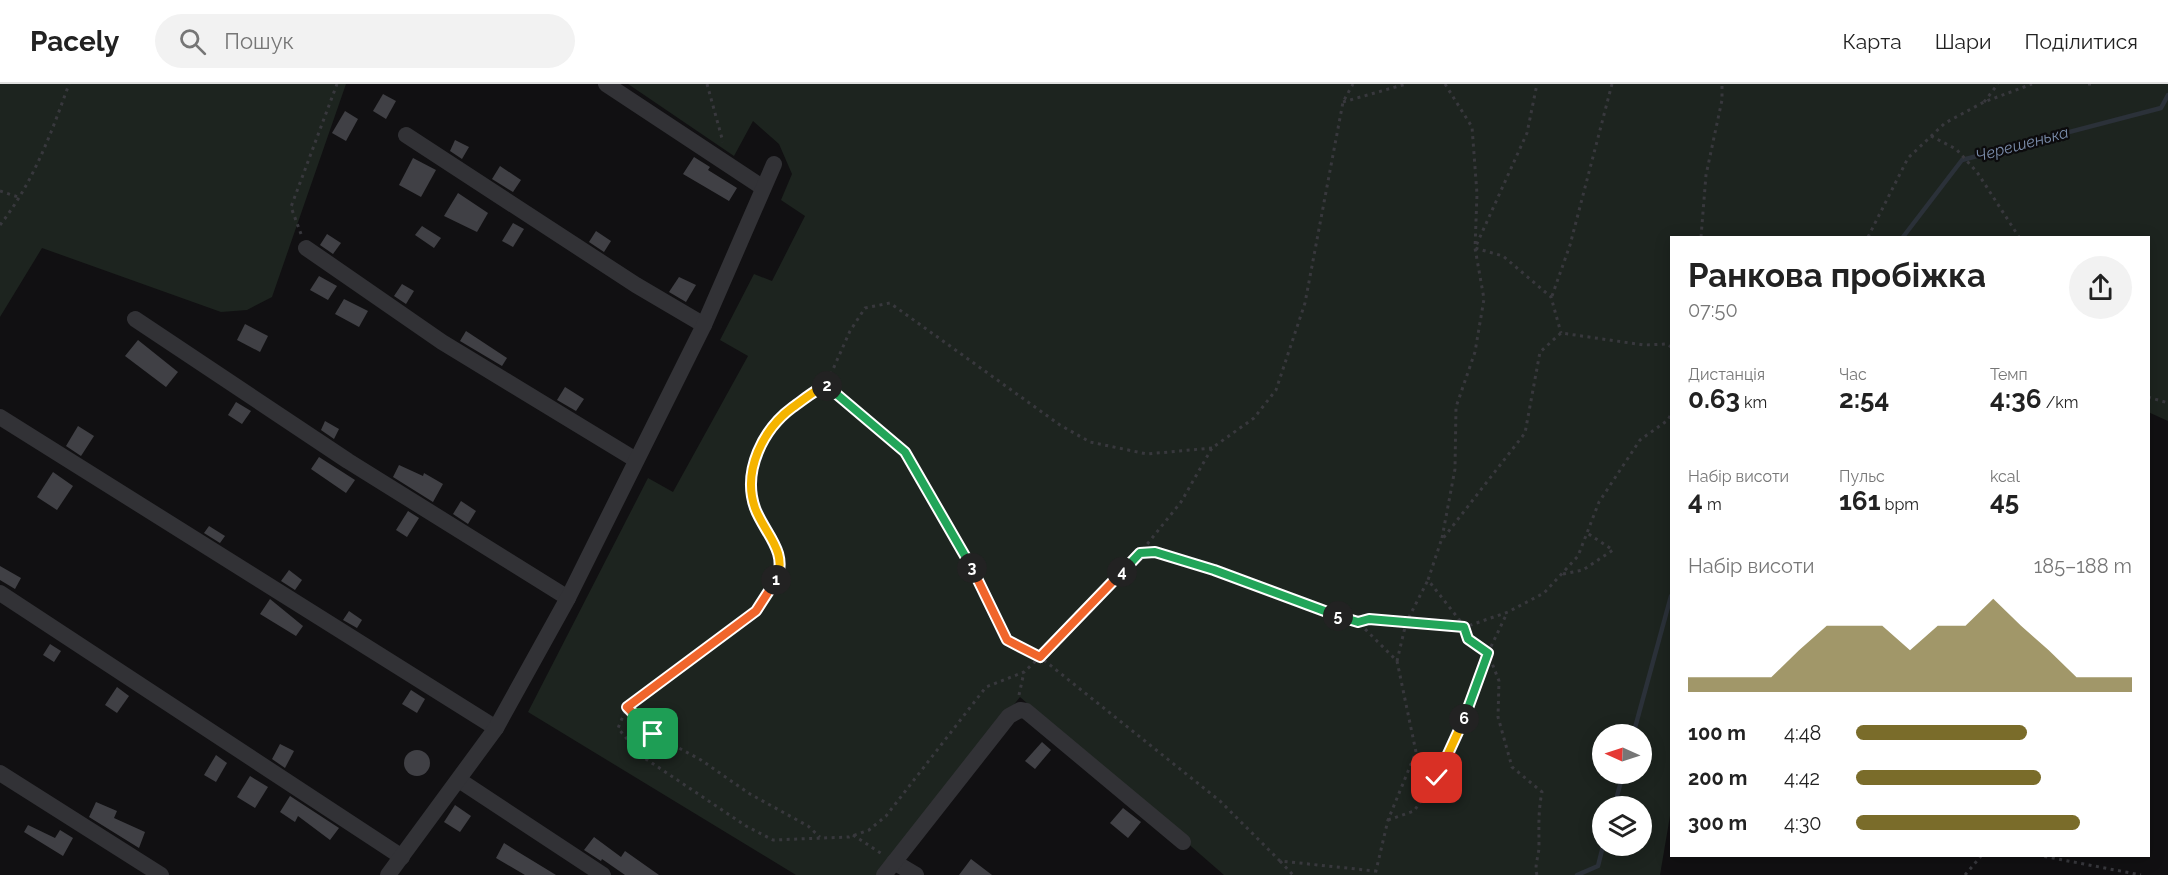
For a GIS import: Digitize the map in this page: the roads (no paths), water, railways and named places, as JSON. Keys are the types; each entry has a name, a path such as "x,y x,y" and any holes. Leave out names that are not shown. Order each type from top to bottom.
{"street":[{"path":"606,84 762,187"},
{"path":"406,135 636,285 704,325"},
{"path":"388,875 496,728 568,598 704,325 762,187 774,164"},
{"path":"306,248 442,342 636,460"},
{"path":"135,319 348,461 568,598"},
{"path":"0,417 496,728"},
{"path":"0,593 402,857"},
{"path":"916,875 889,868 1015,711 1026,711 1183,842"},
{"path":"0,773 161,875"},
{"path":"459,780 603,875"}],"waterway":[{"name":"Черешенька","path":"1904,236 1962,160 2161,108 2168,95"},
{"name":"Черешенька","path":"1636,724 1670,600"},
{"name":"Черешенька","path":"1617,796 1620,784"},
{"name":"Черешенька","path":"1577,875 1598,866 1600,856"}]}
